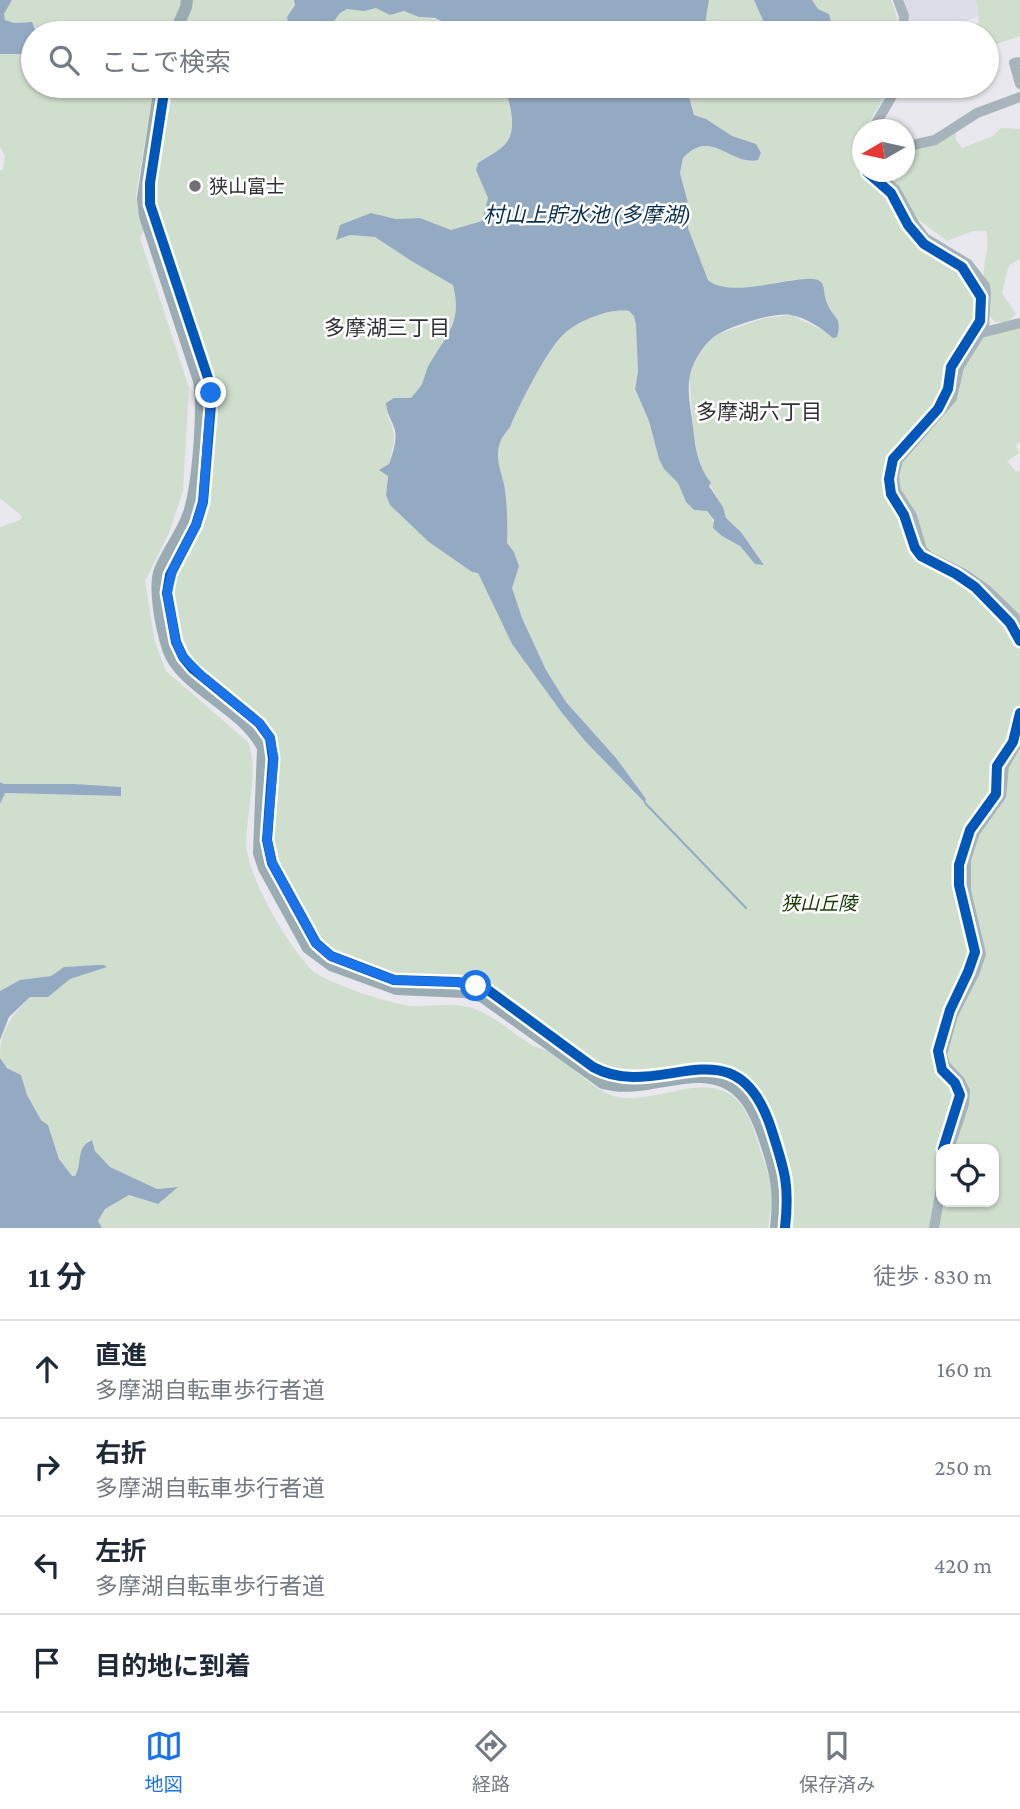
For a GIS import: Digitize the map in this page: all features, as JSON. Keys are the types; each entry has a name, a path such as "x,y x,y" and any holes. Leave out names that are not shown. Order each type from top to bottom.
{"main road":[{"path":"179,21 187,0"},
{"path":"158,98 143,198 145,216 199,381 201,398 192,498 184,526 158,575 158,598 167,643 177,664 244,722 258,738 262,748 258,844 264,868 308,948 331,965 397,989 465,992 483,997 603,1083 625,1087 697,1077 719,1079 735,1086 753,1106 776,1171 779,1201 776,1228"}],"street":[{"path":"898,0 904,21"},
{"path":"1020,62 1014,63 1020,84"},
{"path":"915,145 934,140 977,113 1020,97"},
{"path":"878,119 891,98"},
{"path":"886,182 893,187 915,225 929,242 961,258 980,278 985,286 987,300 981,333 959,367 950,402 898,460 895,487 912,516 922,550 987,590 1020,625"},
{"path":"981,333 1020,323"},
{"path":"951,1144 965,1100 965,1091 960,1081 945,1065 942,1055 954,1015 981,954 966,891 965,860 975,832 1001,796 1004,766 1020,734"},
{"path":"934,1228 938,1207"}],"shaded area":[{"path":"904,0 976,0 977,17 966,21 910,21"}],"green space":[{"path":"12,0 182,0 174,21 14,23 5,20 4,14"},
{"path":"187,0 294,0 295,5 287,17 288,21 179,21"},
{"path":"709,0 754,0 763,21 706,21"},
{"path":"812,0 891,0 897,21 831,21 829,14 818,9"},
{"path":"976,0 1020,0 1020,36 999,43 999,21 979,21"},
{"path":"376,8 387,13 406,12 440,21 333,21 344,10"},
{"path":"0,54 21,54 21,98 152,98 136,196 144,230 140,238 189,388 183,491 169,533 145,581 155,642 166,671 248,742 252,778 246,842 248,856 270,910 292,946 320,976 361,993 403,1005 455,1005 480,1011 533,1046 556,1056 596,1087 613,1096 631,1098 692,1088 709,1088 733,1097 748,1116 769,1178 772,1202 768,1228 102,1228 98,1221 105,1209 129,1195 157,1204 177,1187 157,1189 110,1167 95,1151 93,1141 89,1140 83,1149 77,1172 72,1176 60,1160 48,1125 31,1103 19,1075 3,1064 0,1056 5,1030 30,997 42,997 70,979 106,967 64,967 51,976 20,980 0,991 0,804 4,793 120,796 121,787 0,782 0,527 20,520 22,516 0,498 0,171 3,169 5,156 0,147"},
{"name":"狭山丘陵","path":"159,98 508,98 512,122 509,138 501,148 478,163 476,170 488,198 482,221 451,230 420,218 396,219 371,213 337,240 350,235 375,237 453,285 455,309 448,335 429,365 420,388 411,398 394,398 387,415 394,440 386,495 429,542 472,572 478,573 512,644 585,741 644,803 616,758 566,702 546,670 522,618 511,588 519,566 514,552 507,544 506,495 498,455 500,443 543,363 565,333 596,316 613,311 629,311 634,316 636,325 636,393 649,421 664,469 678,483 686,502 694,510 707,511 722,536 740,546 750,559 764,564 741,532 726,518 723,507 701,469 694,437 689,376 697,357 718,334 765,318 791,315 837,337 838,322 827,303 822,283 795,280 733,289 720,287 708,280 688,228 689,207 680,173 683,158 703,146 748,160 758,160 761,153 751,144 694,115 689,98 884,98 871,119 852,119 852,182 873,182 887,195 921,247 961,271 977,298 975,322 984,336 1020,327 1020,442 1016,445 1019,453 1007,461 1016,472 1020,470 1020,1228 776,1228 779,1201 760,1122 719,1079 614,1086 483,997 397,989 308,948 264,868 263,748 177,664 158,579 184,526 201,398 145,216"},
{"path":"956,128 956,140 962,148 993,136 1001,128 1020,129 1020,259 1009,265 1002,293 1016,314 1008,322 995,322 986,305 986,231 973,231 947,241 919,220 899,191 889,182 915,182 915,145"}],"water":[{"path":"0,0 12,0 4,14 5,20 21,23 21,54 0,54"},
{"path":"294,0 709,0 706,21 441,21 404,11 390,15 376,8 364,11 347,9 334,21 288,21 287,17 295,5"},
{"path":"754,0 812,0 818,9 829,14 831,21 763,21"},
{"name":"村山上貯水池 (多摩湖)","path":"508,98 689,98 694,115 706,119 732,136 756,144 761,153 758,160 748,160 703,146 693,149 683,158 680,173 689,207 688,228 708,280 720,286 734,288 813,279 821,282 826,301 839,325 837,337 833,338 814,324 791,315 775,315 743,323 714,337 702,349 692,368 689,398 700,464 726,518 741,532 764,565 755,564 740,546 713,528 714,520 707,511 694,510 686,502 678,483 664,469 649,421 635,389 638,372 636,325 634,316 629,311 613,311 596,316 579,324 558,340 501,440 498,455 506,495 507,543 519,566 512,588 522,618 546,670 566,702 616,758 646,799 645,803 562,713 512,644 478,573 472,572 429,542 390,505 386,495 388,476 379,470 389,464 395,443 395,430 386,403 394,398 411,398 421,386 429,365 452,327 456,309 453,285 375,237 350,235 336,240 340,225 371,213 396,219 420,218 451,230 482,221 488,198 476,170 478,163 501,148 509,138 512,122"},
{"path":"0,782 121,787 121,796 5,793 0,804"},
{"path":"64,967 107,967 70,979 48,997 30,997 9,1017 0,1040 0,991 20,980 51,976"},
{"path":"0,1058 7,1068 21,1075 27,1095 41,1120 48,1125 59,1159 72,1176 75,1176 77,1171 83,1147 92,1140 95,1151 110,1167 157,1189 178,1187 158,1204 129,1195 105,1209 98,1221 102,1228 0,1228"}],"waterway":[{"path":"645,803 746,908"}],"cycle path":[{"path":"163,98 150,183 150,204 208,378 211,404 203,502 196,525 170,575 167,593 176,642 183,657 193,669 259,723 270,738 273,759 267,840 272,863 316,943 331,956 394,980 457,982 488,990 593,1067 618,1076 644,1077 694,1070 717,1070 737,1077 756,1095 776,1142 786,1187 785,1228"},
{"path":"878,182 891,193 908,225 924,244 962,267 981,297 980,321 951,367 948,389 938,409 893,459 889,479 891,494 904,515 915,548 921,556 975,587 1010,623 1020,641"},
{"path":"945,1144 960,1095 955,1083 942,1070 938,1051 950,1010 975,952 959,885 959,865 970,830 996,794 997,766 1013,742 1020,713"}],"place":[{"name":"狭山富士","path":"195,186"}],"district":[{"name":"多摩湖三丁目","path":"387,328"},
{"name":"多摩湖六丁目","path":"759,412"}],"route":[{"path":"211,393 203,502 196,525 167,586 169,609 176,642 183,657 193,669 259,723 270,738 274,758 267,839 272,863 316,943 331,956 402,982 457,982 476,986"}]}
